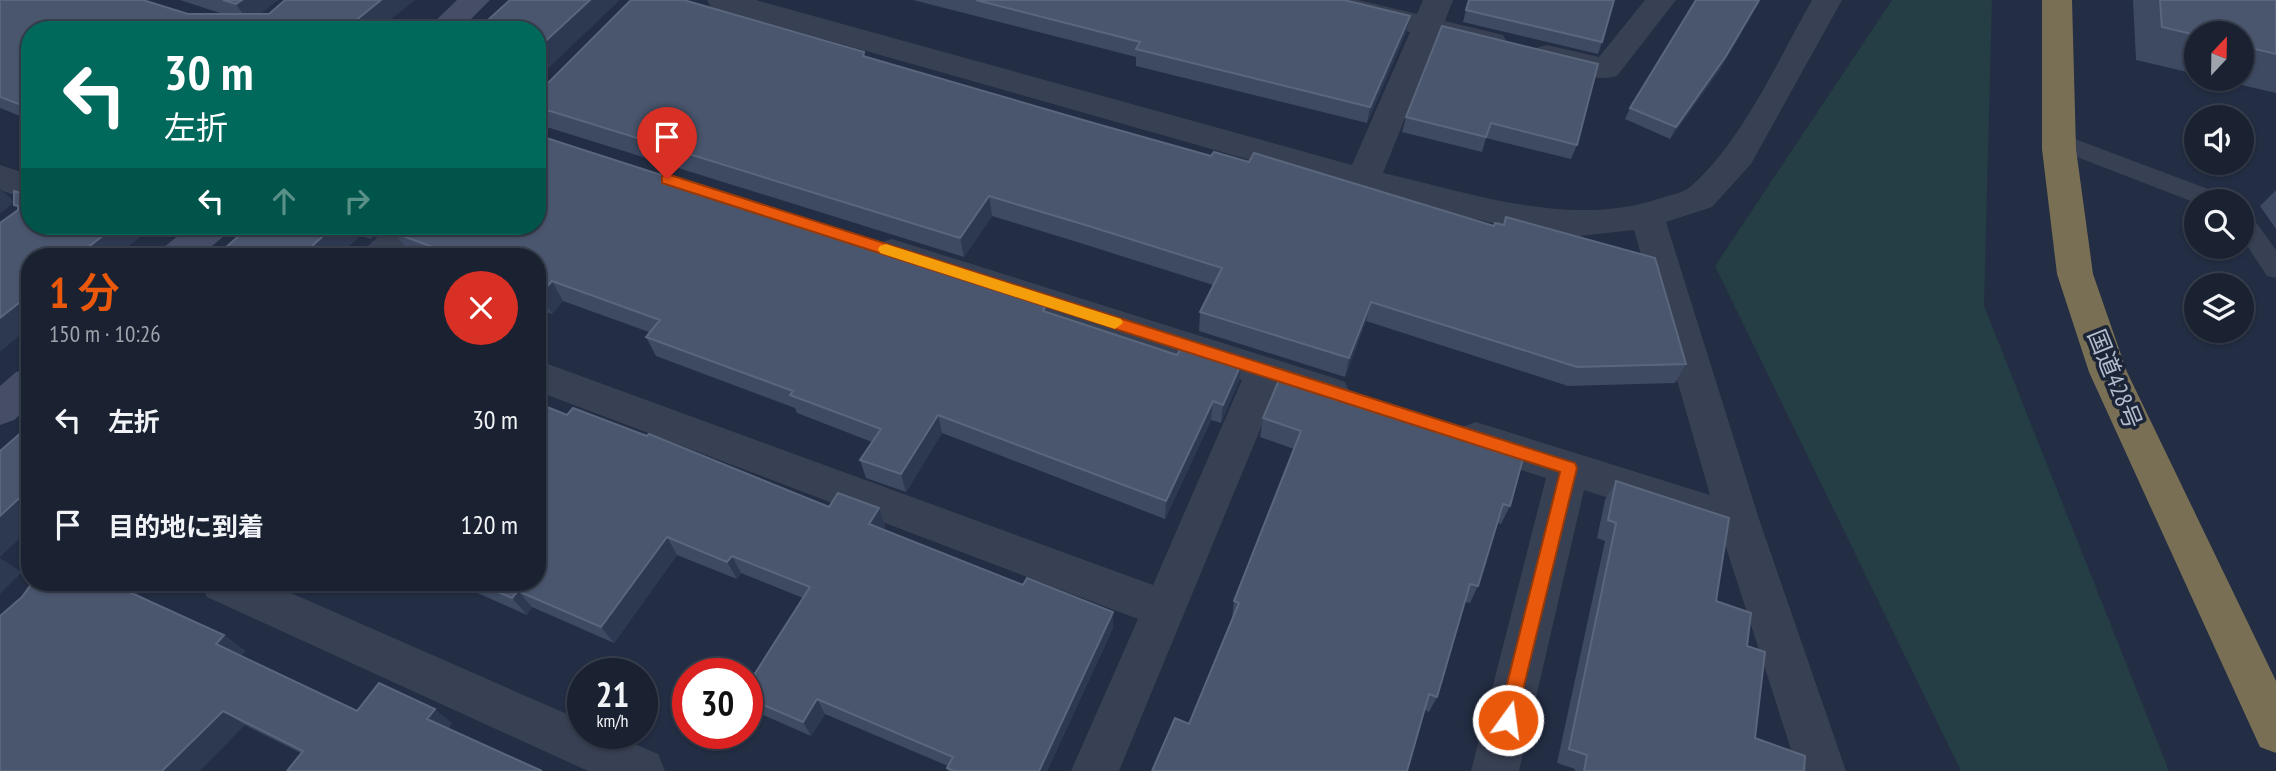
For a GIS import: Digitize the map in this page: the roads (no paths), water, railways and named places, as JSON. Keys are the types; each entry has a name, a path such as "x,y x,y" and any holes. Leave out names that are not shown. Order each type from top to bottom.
{"highway":[{"name":"国道428号","path":"2057,0 2059,141 2075,274 2108,372 2276,732"}],"street":[{"path":"451,21 475,0"},
{"path":"722,0 1363,180 1537,221 1580,223 1647,216 1700,198 1739,156 1827,0"},
{"path":"1319,0 1432,13 1606,69 1661,0"},
{"path":"1363,180 1432,13"},
{"path":"0,177 21,200"},
{"path":"1647,216 1739,522 1822,771"},
{"path":"187,248 202,235"},
{"path":"388,248 402,235"},
{"path":"855,240 1371,405"},
{"path":"1095,771 1265,372"},
{"path":"546,378 1164,609"},
{"path":"0,409 21,391"},
{"path":"1437,426 1739,522"},
{"path":"1495,771 1569,468"},
{"path":"240,591 641,771"}],"lane":[{"path":"2059,141 2185,189"},
{"path":"2254,237 2276,269"}]}
